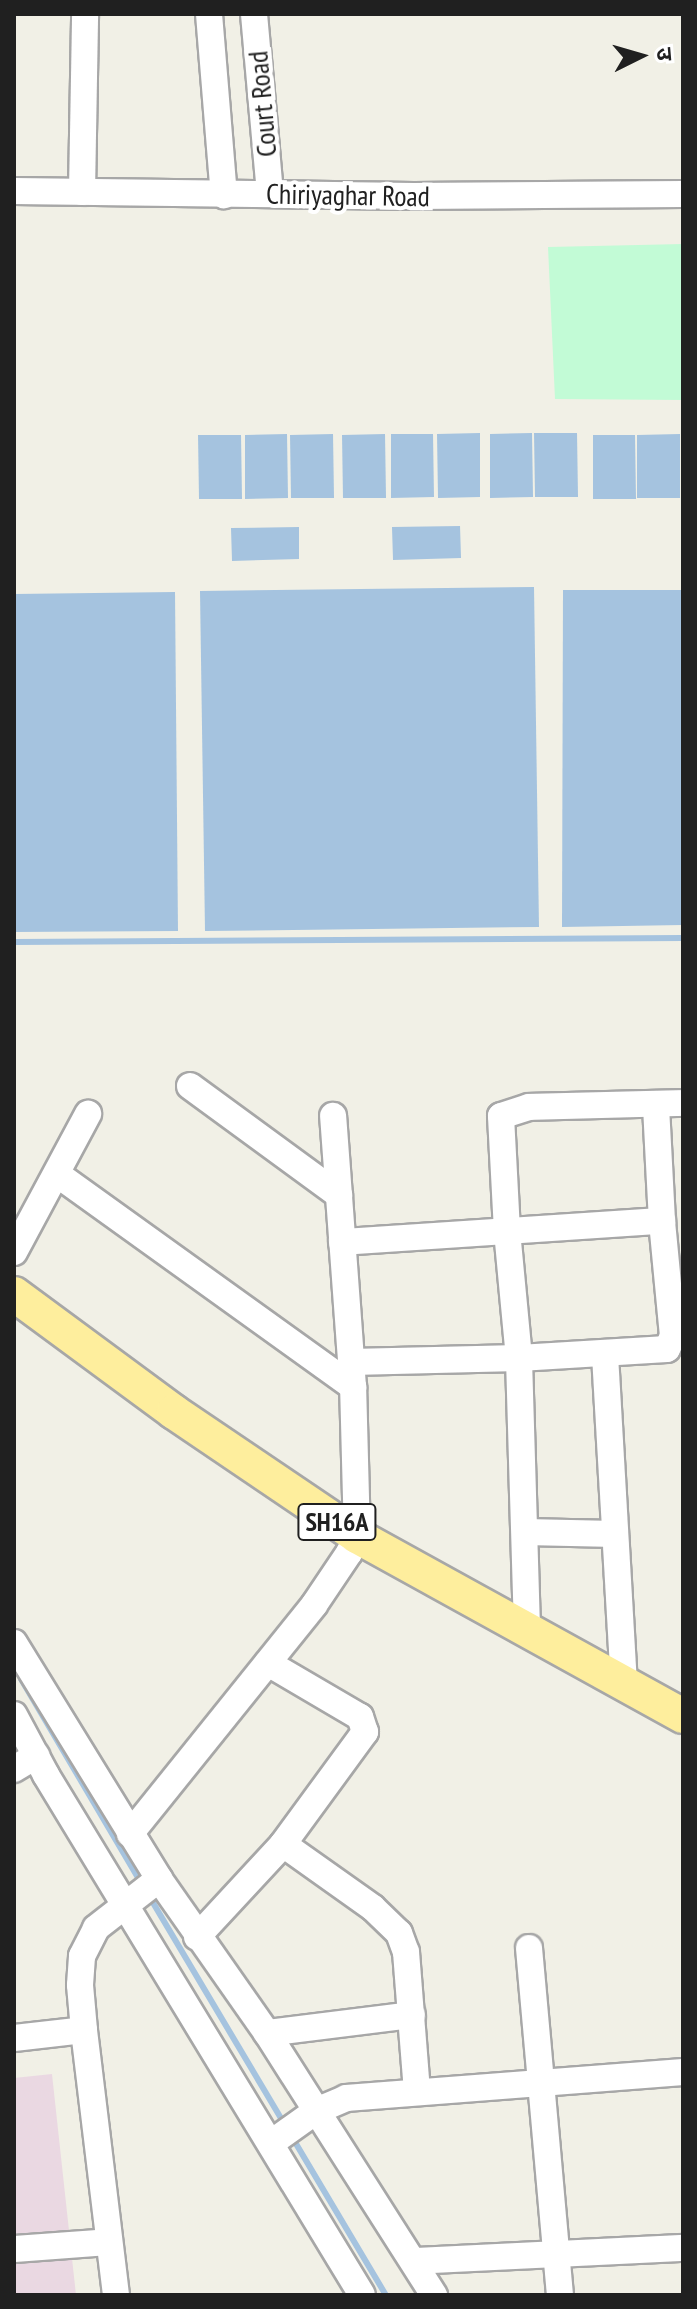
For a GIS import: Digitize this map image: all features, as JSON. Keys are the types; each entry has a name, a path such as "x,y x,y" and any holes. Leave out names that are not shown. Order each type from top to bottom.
{"main road":[{"name":"SH16A","path":"14,1294 174,1412 357,1536 683,1716"}],"street":[{"path":"82,192 85,14"},
{"path":"209,14 224,195"},
{"name":"Court Road","path":"254,14 270,193"},
{"name":"Chiriyaghar Road","path":"14,191 224,195 683,194"},
{"path":"190,1086 339,1195"},
{"path":"527,1629 527,1532 519,1358 500,1120 504,1113 529,1107 683,1103"},
{"path":"57,1174 352,1374 519,1358 661,1351 672,1341 656,1105"},
{"path":"14,1252 88,1114"},
{"path":"130,1834 335,1576 357,1536 352,1374 333,1116"},
{"path":"342,1242 662,1221"},
{"path":"605,1355 624,1684"},
{"path":"527,1532 614,1534"},
{"path":"14,1643 130,1834 144,1891 283,2136 362,2295"},
{"path":"197,1937 283,1844 366,1729 360,1717 268,1663"},
{"path":"14,1715 25,1763 144,1891 197,1937 267,2033 434,2295"},
{"path":"283,1844 395,1926 406,1952 417,2091"},
{"path":"116,2295 80,1985 87,1940 96,1928 144,1891"},
{"path":"529,1948 560,2295"},
{"path":"267,2033 412,2015"},
{"path":"14,2038 84,2030"},
{"path":"283,2136 316,2111 346,2098 683,2072"},
{"path":"14,2249 109,2242"},
{"path":"414,2261 683,2248"}],"shaded area":[{"path":"52,2074 76,2295 14,2295 14,2078"}],"green space":[{"path":"683,244 683,400 555,399 548,247"}],"water":[{"path":"480,433 480,497 438,498 437,434"},
{"path":"532,433 533,497 490,498 490,434"},
{"path":"534,433 577,433 578,497 535,497"},
{"path":"287,434 288,498 245,499 245,435"},
{"path":"333,434 334,498 291,498 290,435"},
{"path":"385,434 386,498 343,498 342,435"},
{"path":"391,434 433,434 434,497 391,498"},
{"path":"680,434 680,498 637,498 637,435"},
{"path":"198,435 241,435 242,499 199,499"},
{"path":"593,435 635,435 636,499 593,499"},
{"path":"460,526 461,558 393,560 392,527"},
{"path":"299,527 299,559 232,561 231,528"},
{"path":"534,587 539,927 205,931 200,591"},
{"path":"563,590 683,590 683,925 562,927"},
{"path":"175,592 178,931 14,932 14,594"}],"waterway":[{"path":"14,942 683,938"},
{"path":"21,1679 141,1883"},
{"path":"149,1896 284,2123"},
{"path":"292,2137 386,2295"}]}
